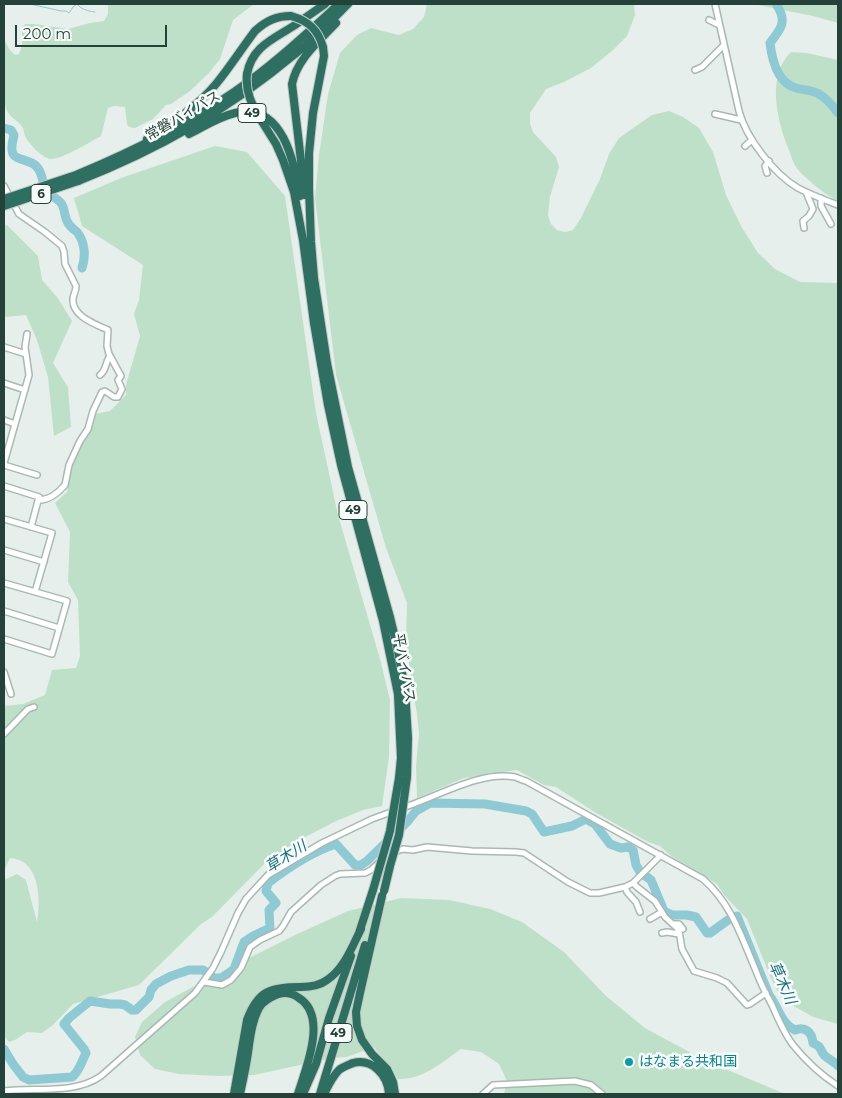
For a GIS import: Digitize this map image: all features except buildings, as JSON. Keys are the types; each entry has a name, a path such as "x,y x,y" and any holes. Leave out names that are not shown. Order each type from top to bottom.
{"highway":[{"name":"49","path":"307,241 283,160 276,144 250,101 246,83 248,68 260,48 324,4"},
{"name":"常磐バイパス","path":"113,163 186,123 235,92 288,50 339,4"},
{"name":"常磐バイパス","path":"4,206 77,178 183,132 231,103 296,53 348,4"},
{"name":"49","path":"307,241 307,222 292,84 294,75 301,62 353,4"},
{"name":"49","path":"113,163 196,105 216,84 262,24 275,18 291,16 299,18 311,25 320,37 324,56 313,112 307,241"},
{"name":"49","path":"113,163 177,140 222,117 249,112 261,115 278,128 289,153 299,190 307,241"},
{"name":"常磐バイパス","path":"4,199 77,178"},
{"name":"平バイパス","path":"307,241 314,323 328,405 341,465 382,621 398,694 400,758 403,778 399,835 383,894 320,1094"},
{"name":"平バイパス","path":"303,1094 316,1064 332,1009 361,929 390,831 403,778"},
{"path":"383,894 356,1012 356,1026 362,1040 372,1054 387,1069 393,1082 395,1094"},
{"path":"234,1094 247,1020 257,1000 268,991 278,988 319,985 328,980 342,964 361,929"},
{"path":"240,1094 251,1035 260,1006 277,994 285,993 302,1000 308,1007 314,1025 313,1039 298,1094"},
{"path":"324,1094 339,1070 346,1065 366,1062 376,1067 383,1075 389,1089 389,1094"}],"street":[{"path":"715,4 741,120 748,134 784,178 806,191 838,205"},
{"path":"709,20 717,24 719,23"},
{"path":"695,70 702,67 724,46"},
{"path":"715,114 741,120"},
{"path":"739,130 748,134"},
{"path":"745,146 752,140"},
{"path":"767,173 765,166 769,161"},
{"path":"4,186 19,214 62,246 65,264 76,286 73,298 75,308 78,314 108,330 107,346 110,356 121,375 118,380 121,385 121,392 118,397 116,398 105,391 102,392 93,410 88,428 69,465 66,484 48,498 39,500"},
{"path":"804,228 803,221 813,209 806,191"},
{"path":"820,198 821,206 831,224"},
{"path":"27,334 25,347 29,375 5,454 4,464 36,475"},
{"path":"4,347 26,354"},
{"path":"100,375 105,370 110,356"},
{"path":"4,383 25,390"},
{"path":"4,420 15,424"},
{"path":"4,486 40,497 31,527"},
{"path":"4,519 52,533 35,592"},
{"path":"4,550 44,562"},
{"path":"4,583 67,601 52,654 4,639"},
{"path":"4,611 59,628"},
{"path":"4,672 11,694"},
{"path":"4,734 28,709 34,707"},
{"path":"4,1091 69,1088 96,1079 106,1072 195,993 221,952 246,899 268,876 322,843 372,819 466,783 499,776 514,777 526,781 703,879 722,899 730,912 742,935 783,1030 792,1044 808,1062 838,1086"},
{"path":"205,980 222,985 232,980 241,968 250,947 279,931 291,912 328,879 340,874 365,873 383,859 399,850 427,847 524,853 568,882 590,893 599,893 633,883 661,855"},
{"path":"633,883 653,899 666,918 681,932 682,949 694,971 719,978 727,983 746,1005 766,993"},
{"path":"624,887 636,902 640,912"},
{"path":"650,919 662,912"},
{"path":"662,933 681,932"},
{"path":"483,1094 493,1085 575,1081 591,1085 602,1094"}],"green space":[{"path":"108,4 254,4 233,20 220,59 209,73 190,91 171,104 166,105 153,119 135,128 129,127 125,107 114,106 108,108 101,136 62,156 51,159 47,158 29,143 22,126 6,109 4,100 4,39 9,49 15,55 19,54 22,46 22,28 25,24 68,29 104,21 108,14"},
{"path":"427,4 634,4 635,15 627,36 591,68 546,89 530,113 530,123 533,132 556,157 559,167 550,197 548,215 551,224 557,230 565,232 573,230 600,179 609,154 619,138 652,115 669,111 683,117 699,128 713,152 726,195 741,226 758,253 775,269 800,282 838,283 838,1024 813,1017 780,996 747,919 724,895 717,884 671,856 660,846 648,842 596,813 556,787 544,785 517,770 464,778 417,798 416,766 419,733 406,638 407,603 386,548 336,375 315,198 328,94 340,53 357,35 371,28 399,35 413,29 424,17"},
{"path":"753,4 838,4 838,23 813,16"},
{"path":"791,52 807,53 838,60 838,201 816,186 799,171 794,163 781,126 776,99 776,86 778,73 783,62"},
{"path":"215,146 247,152 285,196 316,413 338,515 390,700 389,757 382,806 363,810 334,822 298,841 265,863 212,917 201,924 139,985 73,1004 53,1025 42,1033 27,1032 9,1042 4,1036 4,880 17,874 26,880 37,922 39,903 36,882 33,873 27,865 20,860 10,858 4,871 4,706 23,704 45,695 52,670 76,668 80,656 78,600 68,582 70,532 55,503 67,492 71,461 75,455 79,435 95,414 110,411 126,395 126,385 140,336 134,314 139,300 143,265 82,226 74,198 121,178"},
{"path":"7,225 38,256 42,280 57,297 72,321 53,363 68,387 71,427 54,436 48,377 37,340 26,315 4,317 4,226"},
{"path":"401,898 449,900 490,909 522,922 564,952 606,996 645,1028 704,1060 785,1094 504,1094 507,1081 499,1064 481,1052 461,1049 424,1074 407,1079 398,1079 374,1047 347,1057 332,1058 254,1075 179,1074 155,1069 140,1055 135,1037 142,1022 165,1002 295,935 348,911"}],"waterway":[{"path":"30,4 69,13 77,4 83,9 95,12"},
{"path":"776,4 782,15 782,25 770,43 774,63 780,76 796,88 819,94 838,113"},
{"path":"4,128 11,130 14,135 13,154 17,158 31,162 38,168 46,190 61,203 68,223 80,236 84,249 82,268"},
{"name":"草木川","path":"4,1049 23,1077 29,1080 72,1077 86,1053 64,1024 90,1001 120,1004 136,1010 149,997 151,990 156,984 171,976 189,970 203,970 214,978 222,978 234,969 244,942 270,928 269,910 276,903 266,891 268,883 300,860 336,844 355,865 361,865 408,821 416,811 430,803 485,804 526,811 532,814 544,832 572,826 586,819 595,824 610,844 621,848 628,847 633,850 636,865 640,872"},
{"name":"草木川","path":"644,875 651,880 664,911 672,915 696,917 707,933 710,933 728,920"},
{"name":"草木川","path":"737,916 769,995 786,1024 795,1030 805,1029 810,1033 813,1043 838,1066"}],"place":[{"name":"はなまる共和国","path":"629,1062"}]}
